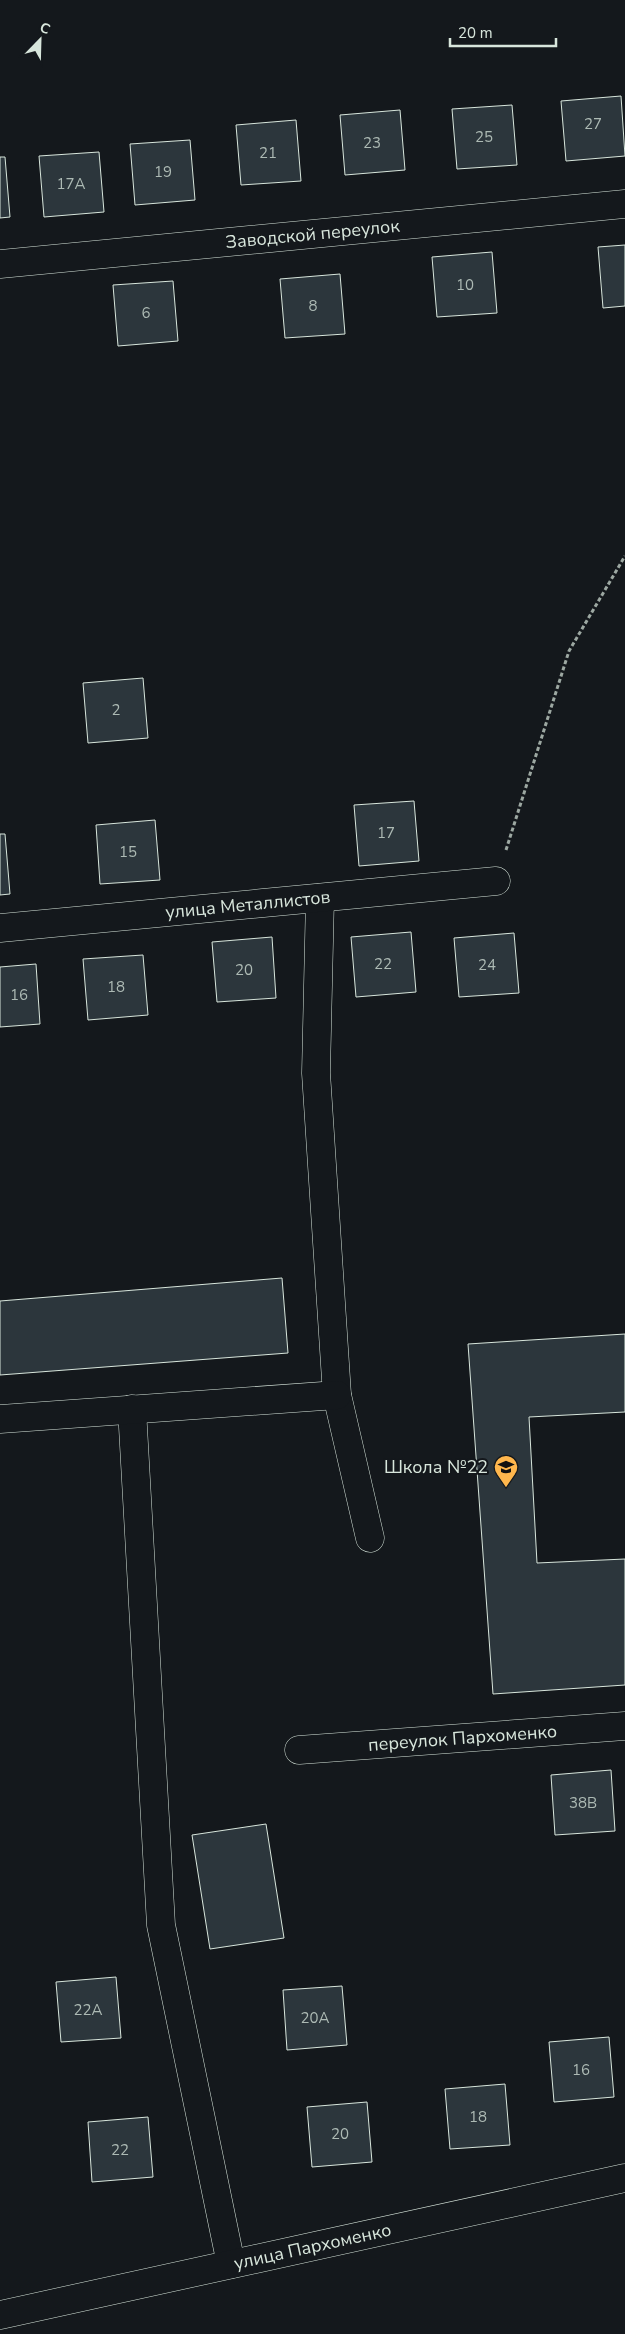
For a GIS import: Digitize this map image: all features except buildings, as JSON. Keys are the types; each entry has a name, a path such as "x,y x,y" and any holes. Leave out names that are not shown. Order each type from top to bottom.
{"street":[{"name":"Заводской переулок","path":"0,264 625,204"},
{"name":"улица Металлистов","path":"0,928 496,881"},
{"path":"320,898 316,1073 337,1395 370,1538"},
{"path":"0,1419 337,1395"},
{"path":"132,1409 161,1925 231,2264"},
{"name":"переулок Пархоменко","path":"299,1750 625,1726"},
{"name":"улица Пархоменко","path":"0,2314 625,2178"}],"path":[{"path":"496,881 569,651 625,556"}],"place":[{"name":"Школа №22","path":"506,1488"}]}
